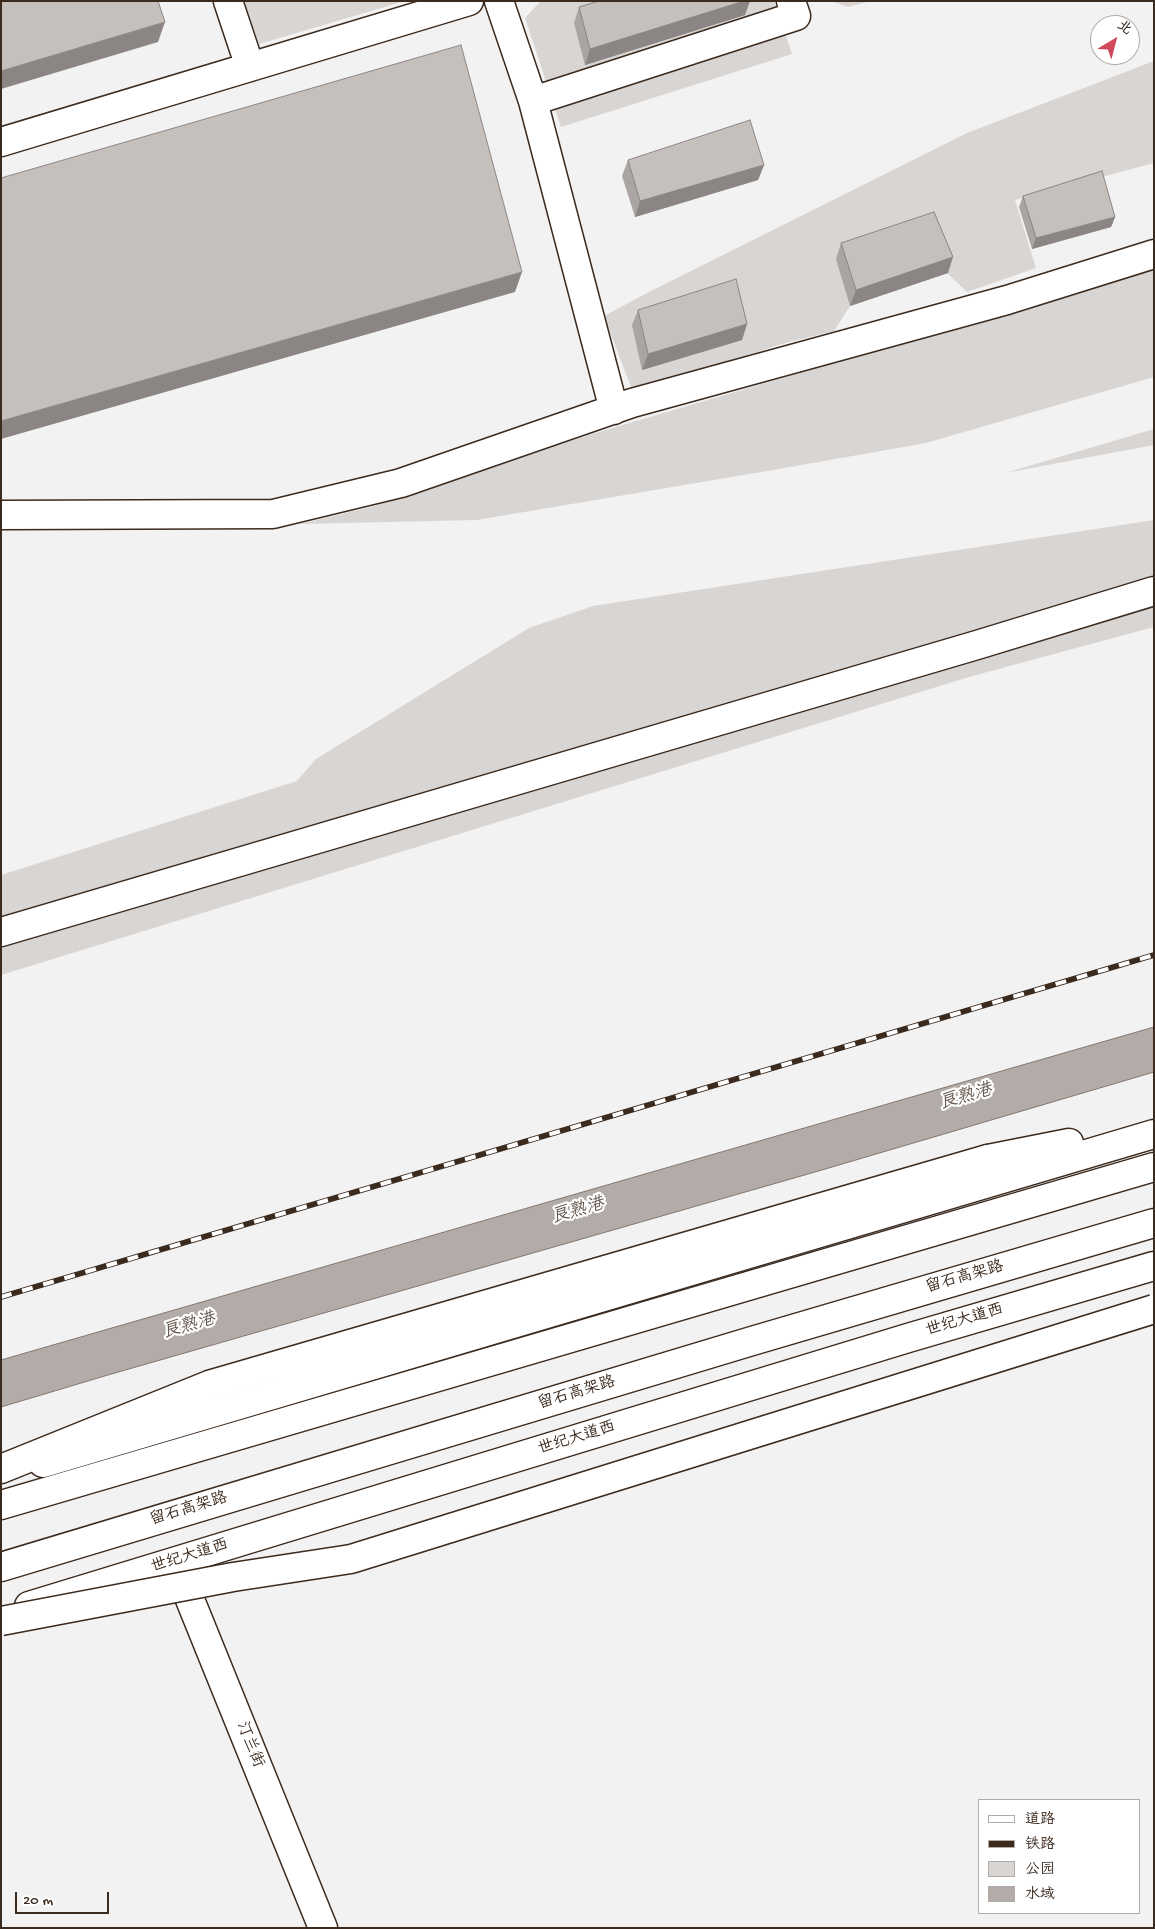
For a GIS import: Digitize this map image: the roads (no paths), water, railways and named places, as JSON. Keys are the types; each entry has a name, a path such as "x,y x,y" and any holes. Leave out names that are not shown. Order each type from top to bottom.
{"main road":[{"path":"228,1 250,67"},
{"path":"1,142 469,1"},
{"path":"499,1 533,102 614,410"},
{"path":"533,102 796,16 791,1"},
{"path":"1,515 273,514 401,483 614,410 1007,300 1154,254"},
{"path":"1,932 967,648 1154,591"},
{"path":"1,1469 208,1385 988,1159 1154,1127"},
{"path":"1,1475 1154,1134"},
{"path":"1,1505 1154,1167"},
{"name":"留石高架路","path":"1,1567 762,1338 1154,1223"},
{"name":"世纪大道西","path":"1,1614 918,1335 1154,1266"},
{"path":"1,1621 233,1577 351,1559 1154,1309"},
{"name":"汀兰街","path":"175,1561 323,1928"}],"water":[{"name":"良熟港","path":"1154,1027 1154,1072 1,1407 1,1360"}],"railway":[{"path":"1,1297 1154,955"}]}
